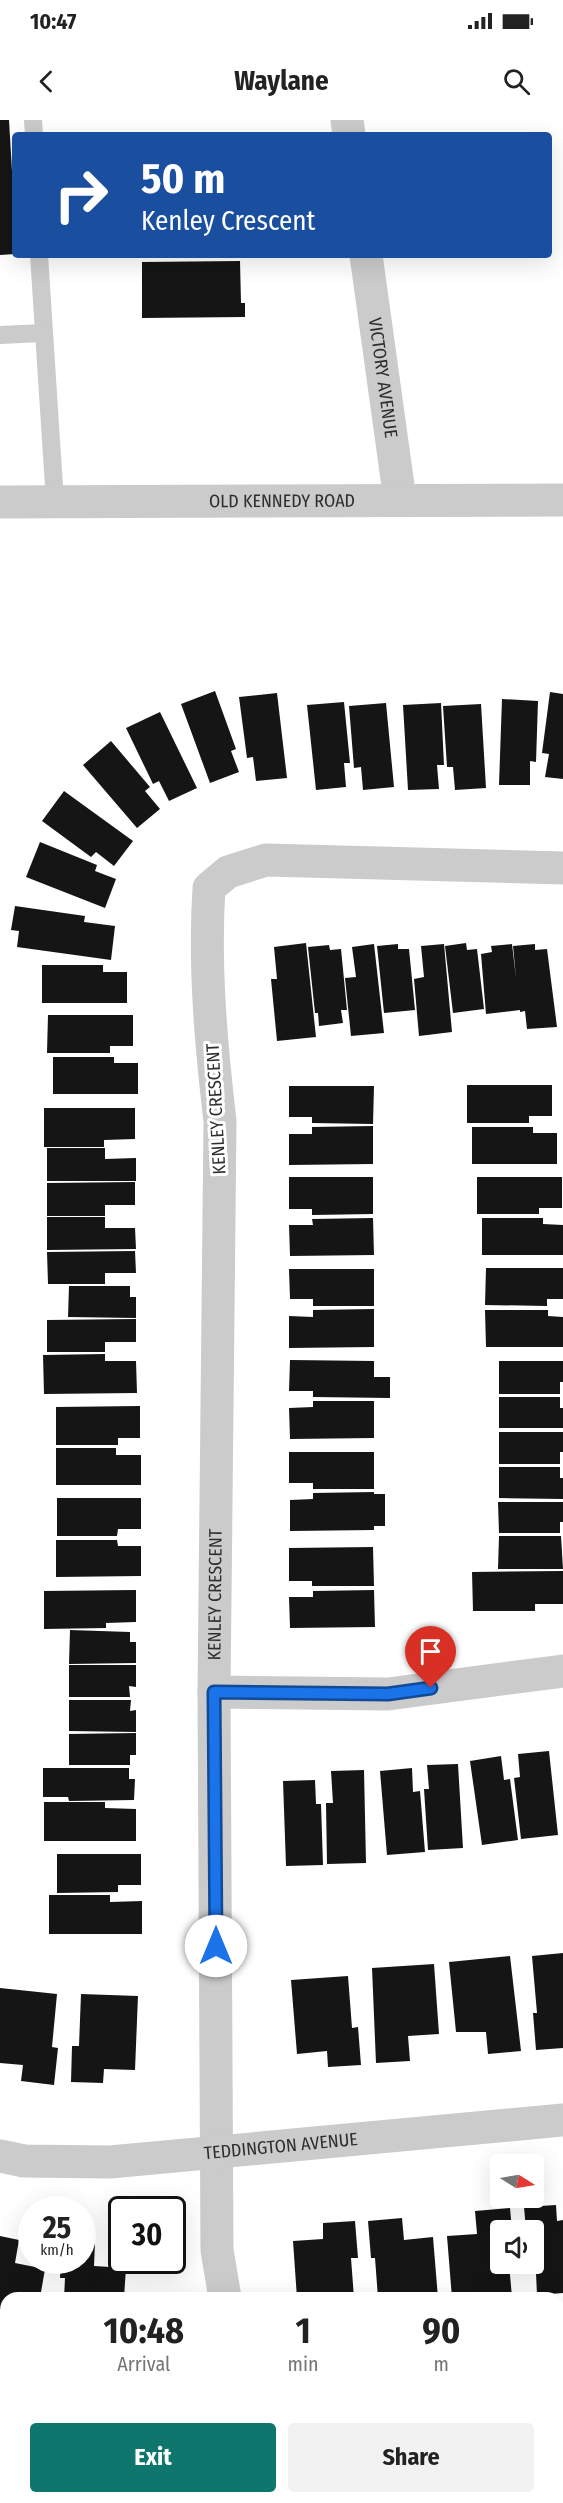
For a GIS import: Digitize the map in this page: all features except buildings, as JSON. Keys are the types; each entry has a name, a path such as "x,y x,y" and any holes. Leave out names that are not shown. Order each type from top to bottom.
{"street":[{"name":"VICTORY AVENUE","path":"366,258 400,500"},
{"name":"OLD KENNEDY ROAD","path":"0,502 563,500"},
{"name":"KENLEY CRESCENT","path":"224,2292 217,2250 214,1692 220,1121 214,1074 206,924 209,888 228,872 266,860 563,868"},
{"path":"214,1692 388,1694 563,1671"},
{"name":"TEDDINGTON AVENUE","path":"0,2156 24,2161 110,2162 563,2120"}],"lane":[{"path":"39,258 55,501"},
{"path":"0,335 43,333"}],"route":[{"path":"216,1946 214,1692 388,1694 431,1688"}]}
